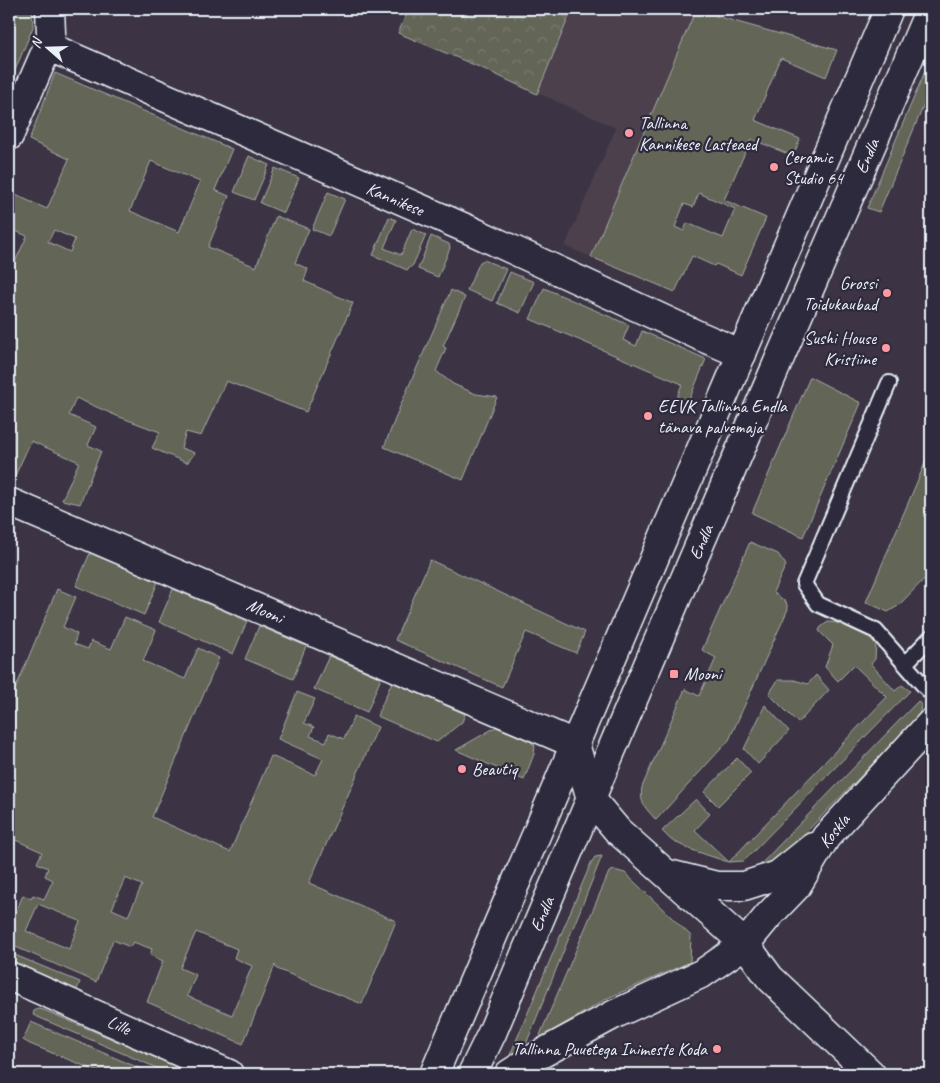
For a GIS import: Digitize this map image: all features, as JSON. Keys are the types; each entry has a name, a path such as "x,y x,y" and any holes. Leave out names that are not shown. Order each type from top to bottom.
{"street":[{"path":"9,136 47,46 51,33 50,9"},
{"name":"Endla","path":"434,1074 889,9"},
{"name":"Endla","path":"472,1074 492,1033 648,664 930,9"},
{"name":"Kannikese","path":"47,46 470,230 742,354"},
{"name":"Mooni","path":"9,502 575,744"},
{"name":"Koskla","path":"509,1074 539,1055 613,1015 703,973 744,944 796,887 826,837 931,723"},
{"path":"575,744 591,799 618,831 744,944 770,978 871,1074"},
{"path":"667,874 716,886 744,886 778,875 826,837"},
{"name":"Lille","path":"9,976 229,1074"}],"lane":[{"path":"889,384 804,584 818,604 876,632 931,693"},
{"path":"905,664 931,636"}],"shaded area":[{"name":"Tallinna Kannikese Lasteaed","path":"409,9 696,9 591,257 565,246 616,128 398,33"}],"green space":[{"path":"9,9 32,9 33,27 9,85"},
{"path":"409,9 572,9 537,94 484,69 398,33"},
{"path":"696,9 718,9 716,16 837,50 826,77 781,58 755,120 800,139 793,156 751,139 724,200 766,218 741,275 692,256 675,292 591,257","holes":["699,193 735,209 723,238 687,223 684,231 675,227 684,204 693,207"]},
{"path":"931,57 931,88 879,212 867,208"},
{"path":"55,73 232,149 215,190 229,196 208,247 256,267 276,216 309,229 295,263 308,269 304,281 353,303 306,412 226,381 201,436 186,432 181,448 195,453 187,463 152,448 160,432 76,398 69,415 96,427 88,445 101,451 80,504 62,500 79,462 31,441 14,478 9,475 9,275 27,236 9,228 9,192 47,209 69,159 29,140","holes":["151,161 200,182 179,232 130,211","54,230 75,239 70,252 48,242"]},
{"path":"249,156 269,165 254,200 234,192"},
{"path":"275,168 299,178 284,213 260,203"},
{"path":"328,192 345,199 329,236 312,229"},
{"path":"389,217 396,220 384,248 401,255 412,229 426,235 413,265 407,270 373,255"},
{"path":"431,236 449,244 450,248 438,277 418,269"},
{"path":"484,260 506,269 492,301 467,290 480,262"},
{"path":"510,272 534,282 520,313 497,303"},
{"path":"544,288 629,325 623,340 636,346 642,331 706,359 687,405 676,400 682,384 530,319"},
{"path":"451,290 465,297 443,346 446,348 436,371 453,384 476,394 497,397 463,480 384,447"},
{"path":"810,377 861,403 803,537 752,513"},
{"path":"931,449 931,572 898,606 888,612 866,602"},
{"path":"750,542 778,554 786,565 773,592 786,602 788,609 729,740 656,820 642,802 642,787 685,689 699,696 716,658 702,650"},
{"path":"90,553 158,582 144,615 76,586"},
{"path":"430,560 585,632 576,653 526,632 502,687 395,640"},
{"path":"57,589 76,597 63,627 77,634 74,644 88,649 91,641 111,649 125,617 156,630 143,661 185,679 198,648 219,658 152,817 230,852 271,756 315,775 323,759 278,739 297,692 315,699 304,723 314,727 310,736 326,742 329,733 344,739 354,716 378,727 309,883 396,921 362,1004 277,969 275,965 243,1044 147,1002 163,961 150,955 152,949 133,942 130,947 113,940 96,982 9,944 9,929 23,895 31,899 33,895 44,899 53,880 45,876 48,868 37,863 42,852 9,837 9,704","holes":["125,878 142,885 128,916 112,909","38,904 80,921 69,949 26,931","196,932 237,949 234,958 252,966 232,1015 187,996 196,975 180,968"]},
{"path":"173,589 247,621 233,654 159,622"},
{"path":"828,622 848,625 860,630 876,642 875,659 871,664 895,691 902,685 910,691 744,861 729,862 887,697 854,665 838,681 825,667 833,645 820,632 821,627"},
{"path":"259,626 306,646 293,679 245,659"},
{"path":"329,656 381,678 367,712 314,689"},
{"path":"816,675 829,690 798,723 769,694 778,680 794,680 808,684"},
{"path":"392,682 465,714 462,722 437,742 377,716"},
{"path":"918,701 921,705 917,718 786,853 772,863 759,866"},
{"path":"765,705 789,731 758,764 744,749"},
{"path":"496,727 530,741 535,746 534,754 524,780 456,750"},
{"path":"737,758 751,773 718,806 704,792"},
{"path":"696,799 710,814 695,830 729,862 689,849 671,840 662,831"},
{"path":"602,856 524,1049 505,1067 591,863 595,857"},
{"path":"614,870 625,873 691,936 690,962 608,998 542,1037 540,1035 609,872"},
{"path":"10,953 80,982 76,992 9,964"},
{"path":"38,1009 194,1074 171,1074 33,1015 34,1011"},
{"path":"31,1022 153,1074 104,1074 30,1044 23,1040"}],"place":[{"name":"Tallinna Kannikese Lasteaed","path":"629,133"},
{"name":"Ceramic Studio 64","path":"774,167"},
{"name":"Grossi Toidukaubad","path":"887,293"},
{"name":"Sushi House Kristiine","path":"886,348"},
{"name":"EEVK Tallinna Endla tänava palvemaja","path":"648,416"},
{"name":"Mooni","path":"674,674"},
{"name":"Beautiq","path":"462,769"},
{"name":"Tallinna Puuetega Inimeste Koda","path":"717,1049"}]}
